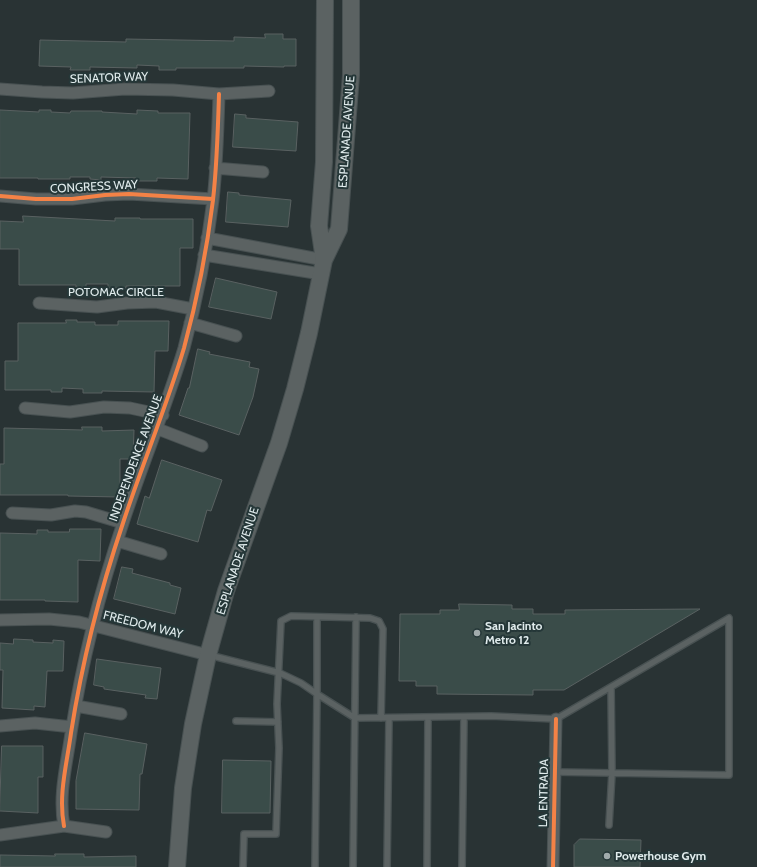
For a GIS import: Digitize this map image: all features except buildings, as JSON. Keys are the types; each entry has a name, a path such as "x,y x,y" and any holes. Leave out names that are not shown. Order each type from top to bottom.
{"main road":[{"name":"ESPLANADE AVENUE","path":"323,267 319,226 324,162 325,0"},
{"name":"ESPLANADE AVENUE","path":"177,867 183,788 187,759 208,655 226,591 278,443 295,389 323,267 339,229 351,76 351,0"}],"street":[{"name":"SENATOR WAY","path":"0,89 73,93 125,89 219,94 269,91"},
{"name":"INDEPENDENCE AVENUE","path":"64,826 62,798 72,727 93,626 117,541 163,415 193,310 213,199 219,94"},
{"path":"215,168 264,172"},
{"name":"CONGRESS WAY","path":"0,196 36,199 72,199 129,194 213,199"},
{"path":"207,238 323,267"},
{"path":"204,255 323,267"},
{"name":"POTOMAC CIRCLE","path":"39,303 97,307 127,303 156,302 193,310"},
{"path":"190,323 236,336"},
{"path":"25,408 70,412 104,407 130,408 163,415"},
{"path":"158,429 202,446"},
{"path":"12,513 51,515 75,511 86,512 123,523"},
{"path":"117,541 161,554"},
{"name":"FREEDOM WAY","path":"0,620 50,619 79,622 208,655"},
{"path":"76,706 121,714"},
{"name":"LA ENTRADA","path":"553,867 556,719"},
{"path":"0,726 35,723 72,727"},
{"path":"0,835 64,826 106,832"}],"lane":[{"path":"243,867 244,834 276,834 279,748 277,704 280,673 281,621 291,616 356,617 370,618 379,621 383,629 381,718"},
{"path":"315,867 317,617"},
{"path":"353,867 356,617"},
{"path":"208,655 280,673 301,683 355,718 491,716 556,719 729,618 729,774 555,772"},
{"path":"609,825 612,773 611,687"},
{"path":"462,867 464,717"},
{"path":"387,867 389,718"},
{"path":"427,867 428,718"},
{"path":"236,721 278,722"}],"cycle path":[{"path":"64,826 62,814 64,779 75,706 92,627 123,523 184,348 205,256 213,200 219,94"},
{"path":"0,196 36,199 72,199 129,194 213,199"},
{"path":"553,867 556,719"}],"place":[{"name":"San Jacinto Metro 12","path":"477,633"},
{"name":"Powerhouse Gym","path":"607,856"}]}
